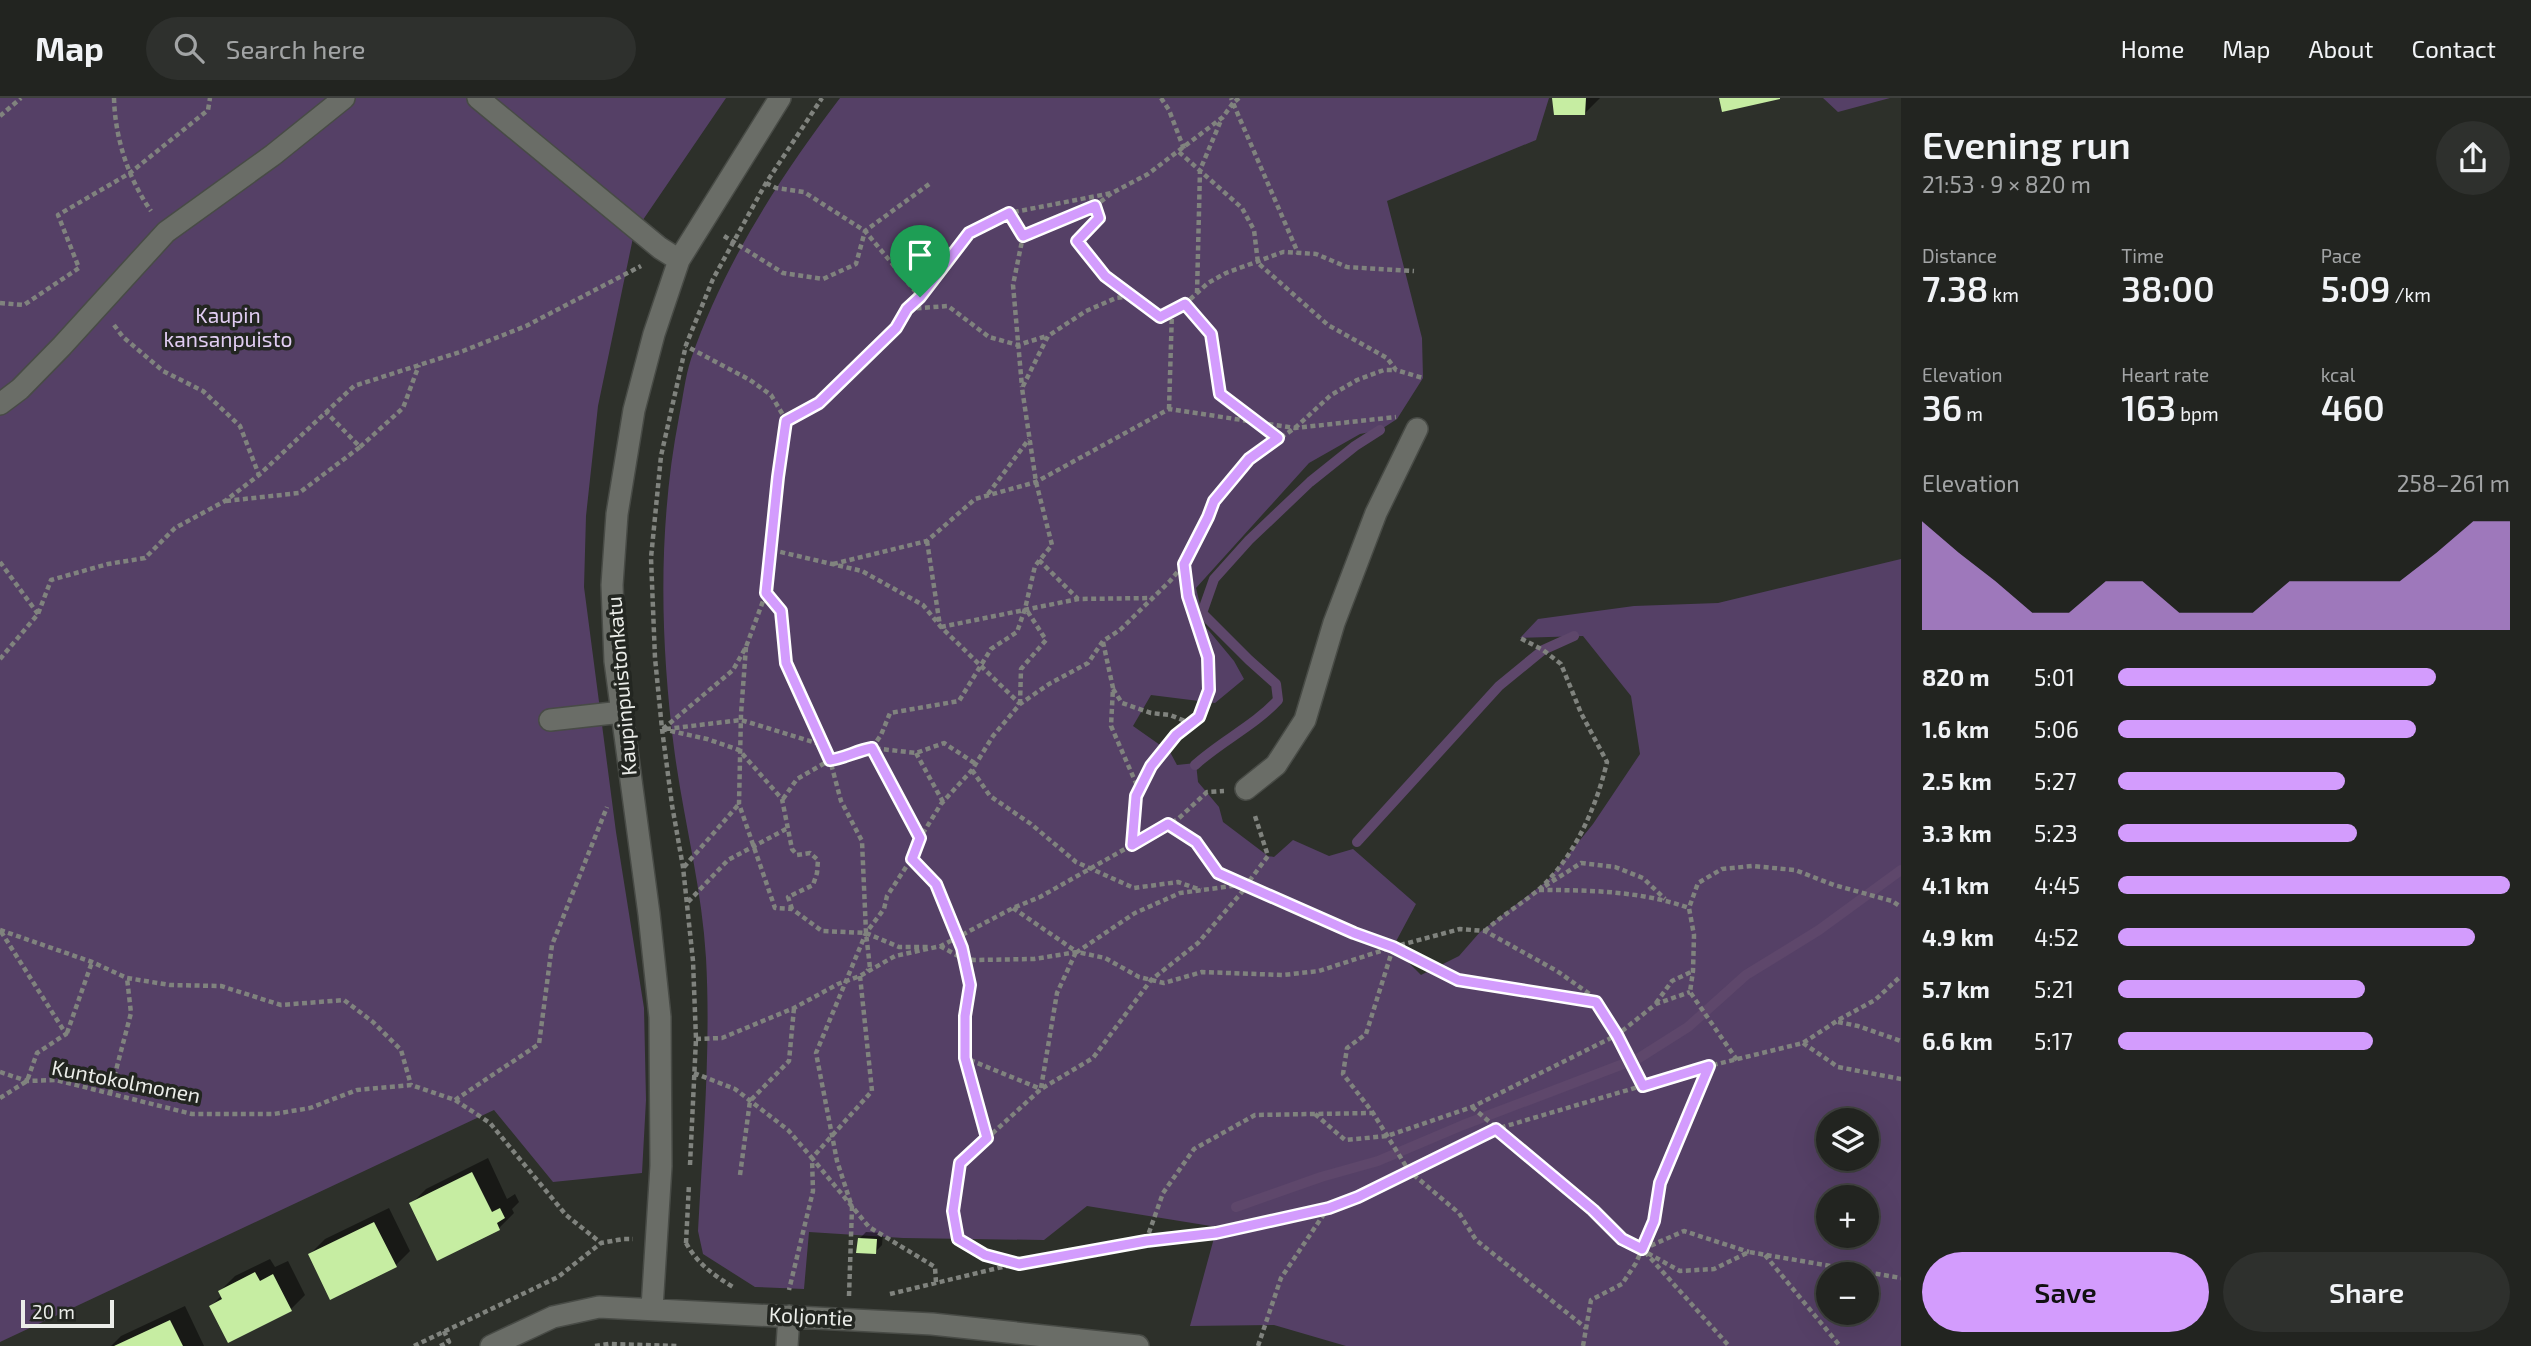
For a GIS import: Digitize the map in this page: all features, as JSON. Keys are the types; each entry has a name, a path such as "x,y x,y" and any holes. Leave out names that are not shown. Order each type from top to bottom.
{"street":[{"path":"0,404 20,389 166,232 273,155 344,98"},
{"path":"478,98 660,248 679,260"},
{"name":"Kaupinpuistonkatu","path":"652,1308 661,1166 660,1017 615,662 612,585 617,514 634,410 654,334 679,260 780,98"},
{"path":"1246,789 1276,765 1305,720 1334,623 1371,525 1418,429"},
{"path":"550,720 622,712"},
{"path":"787,1346 788,1306"},
{"name":"Koljontie","path":"491,1346 553,1317 584,1308 788,1306 1138,1346"}],"path":[{"path":"0,116 21,98"},
{"path":"114,98 122,155 139,194 166,232"},
{"path":"0,303 24,305 79,268 58,215 130,173 208,110 210,98"},
{"path":"736,1289 705,1269 686,1243 696,1039 688,902 672,805 655,658 651,558 661,456 686,345 713,279 733,242 766,183 822,98"},
{"path":"1161,98 1169,110 1181,150 1242,208 1254,230 1258,263 1328,325 1387,358 1396,370"},
{"path":"1197,293 1200,170 1223,117 1232,100 1238,98"},
{"path":"1232,100 1298,253"},
{"path":"1023,236 1095,206 1112,193 1148,174 1223,117"},
{"path":"733,242 783,272 824,279 856,264 865,231 932,181"},
{"path":"766,183 776,188 804,192 865,231 920,297"},
{"path":"786,421 819,403 896,328 907,309 920,297 969,233 1009,213 1112,193"},
{"path":"1095,206 1099,218 1077,241 1105,276 1160,317 1185,304 1226,272 1258,263 1283,252 1316,254 1346,267 1414,271"},
{"path":"872,748 890,713 959,701 991,649 1017,632 1035,566 1052,545 1036,482 1022,388 1013,285 1023,236 1009,213"},
{"path":"0,659 38,614 51,580 108,564 145,558 175,527 225,501 259,475 354,386 463,351 526,326 638,269 660,248"},
{"path":"907,309 948,306 989,337 1018,345 1048,336 1115,298 1133,296"},
{"path":"1185,304 1211,334 1220,394 1278,438"},
{"path":"99,307 123,337 163,371 203,391 240,426 259,475"},
{"path":"1169,409 1172,311"},
{"path":"1022,388 1048,336"},
{"path":"662,729 733,670 746,647 766,593 786,421 771,395 750,380 686,345"},
{"path":"225,501 299,493 360,447 403,408 420,364"},
{"path":"861,1299 849,1300 852,1207 837,1161 816,1054 866,933 884,909 887,896 912,859 920,838 943,802 976,764 993,736 1020,704 1049,684 1088,663 1103,641 1121,630 1184,564 1214,501 1249,459 1295,428 1331,395 1357,380 1384,370 1396,370 1423,378"},
{"path":"833,564 927,541 975,499 1036,482 1169,409 1295,428 1398,417 1418,429"},
{"path":"326,412 360,447"},
{"path":"987,495 1030,439"},
{"path":"927,541 941,627"},
{"path":"772,550 862,571 923,605 941,627 1020,704"},
{"path":"1039,560 1078,599"},
{"path":"0,562 38,614"},
{"path":"1132,845 1136,796 1151,766 1176,735 1199,717 1209,690 1208,657 1188,596 1184,564"},
{"path":"766,593 781,611 786,663 830,760 841,801 862,841 870,968 860,976"},
{"path":"941,627 1078,599 1153,598"},
{"path":"1020,704 1021,669 1046,640 1025,609"},
{"path":"1520,638 1544,650 1561,664 1581,713 1607,762 1602,785 1590,815 1566,859 1538,890"},
{"path":"1103,641 1113,688 1111,726 1139,790"},
{"path":"746,647 741,720 740,804 775,908 792,909 822,931 866,933 899,947 941,946 974,960 1034,959 1077,952 1105,958 1139,977 1164,983 1202,972 1283,975 1319,971 1460,929 1485,931 1557,971 1591,995 1617,1035 1643,1086"},
{"path":"1113,688 1122,703 1190,723"},
{"path":"662,729 741,720 823,745"},
{"path":"662,729 707,738 740,750 782,799 792,849 797,855 810,853 818,860 813,885 788,897 792,909"},
{"path":"782,799 797,779 830,760 872,748 916,753 944,743 976,764"},
{"path":"872,748 920,838"},
{"path":"916,753 943,802"},
{"path":"972,769 990,796 1031,824 1076,862 1134,888 1178,882 1201,890"},
{"path":"1019,1264 985,1255 958,1239 953,1211 960,1163 1041,1089 1093,1058 1151,980 1198,943 1247,885 1268,856 1246,789"},
{"path":"696,1039 722,1038 794,1008 895,956 941,946 1013,908 1040,897 1178,819 1207,792"},
{"path":"683,867 740,804"},
{"path":"455,1100 539,1044 552,945 608,805"},
{"path":"1168,824 1196,842 1218,873 1354,933 1393,947 1458,980 1596,1002"},
{"path":"688,902 728,860 786,828"},
{"path":"912,859 936,884 964,958 970,985 965,1016 965,1058 987,1138"},
{"path":"1485,931 1538,890 1581,863 1615,867 1643,878 1665,899"},
{"path":"1737,1060 1690,992 1694,935 1689,908 1698,883 1722,869 1752,866 1796,870 1834,885 1892,901 1901,907"},
{"path":"1041,1089 1057,993 1077,952 1135,913 1180,893 1247,885"},
{"path":"1538,890 1597,890 1665,899 1689,908"},
{"path":"1013,908 1077,952"},
{"path":"0,930 92,962 127,978 170,985 221,986 281,1005 344,1000 401,1050 411,1084"},
{"path":"0,930 66,1034"},
{"path":"1393,947 1366,1034 1347,1048 1343,1074 1373,1114 1409,1171 1459,1213 1476,1240 1586,1328"},
{"path":"0,1098 27,1081 37,1053 66,1034 92,962"},
{"path":"1315,1114 1345,1140 1387,1136 1472,1107 1617,1035 1656,1004 1672,981 1693,971"},
{"path":"788,1306 813,1191 812,1158 872,1091 860,976"},
{"path":"1803,1043 1875,1000 1901,976"},
{"path":"110,1093 131,1013 127,978"},
{"path":"1656,1004 1690,992"},
{"path":"740,1175 750,1101 789,1061 794,1008"},
{"path":"885,1295 1019,1264 1146,1241 1216,1233 1329,1208 1358,1197 1494,1127 1709,1066 1803,1043 1840,1021 1901,1041"},
{"path":"1803,1043 1838,1068 1901,1079"},
{"path":"965,1058 1041,1089"},
{"path":"1583,1346 1591,1300 1622,1284 1636,1264 1654,1221 1660,1183 1709,1066"},
{"name":"Kuntokolmonen","path":"0,1072 27,1081 56,1080 192,1114 274,1115 310,1108 356,1090 411,1084 455,1100 490,1123 566,1215 601,1243"},
{"path":"694,1073 735,1089 788,1130 869,1227 935,1266 936,1283"},
{"path":"1472,1107 1593,1210 1622,1239 1680,1271 1714,1269 1749,1252"},
{"path":"1146,1241 1163,1193 1194,1149 1255,1115 1373,1114"},
{"path":"1258,1346 1281,1278 1329,1208"},
{"path":"1642,1249 1684,1231 1749,1252 1901,1278"},
{"path":"414,1346 558,1277 601,1243 623,1239"},
{"path":"1642,1249 1729,1346"},
{"path":"1765,1255 1840,1346"},
{"path":"440,1346 449,1342 444,1331"},
{"path":"594,1346 679,1346"}],"green space":[{"name":"Kaupin kansanpuisto","path":"0,98 726,98 634,233 598,406 586,516 584,587 616,832 644,1008 646,1100 642,1173 553,1182 494,1110 0,1342"},
{"path":"840,98 1549,98 1536,140 1387,201 1422,338 1423,378 1397,419 1380,430 1360,434 1309,463 1196,588 1205,626 1234,661 1244,679 1215,703 1151,695 1133,726 1170,752 1177,765 1196,763 1198,782 1219,807 1223,822 1268,856 1274,857 1293,840 1329,856 1353,849 1416,904 1393,947 1421,975 1459,956 1480,932 1547,881 1593,824 1640,754 1631,696 1583,636 1520,638 1538,619 1634,606 1718,603 1901,559 1901,1346 1346,1346 1274,1325 1190,1326 1217,1227 1087,1206 1044,1240 903,1238 809,1232 804,1289 755,1287 703,1254 698,1231 707,1060 706,958 701,905 669,707 663,582 667,499 686,380 704,324 755,223"},
{"path":"1823,98 1890,98 1838,112"}],"building":[{"path":"1552,98 1586,98 1585,115 1554,115"},
{"path":"1719,98 1780,98 1780,99 1722,112"},
{"path":"472,1172 492,1212 500,1208 505,1218 497,1223 500,1230 437,1261 409,1203"},
{"path":"374,1222 397,1267 330,1300 308,1254"},
{"path":"858,1238 877,1239 876,1254 856,1253"},
{"path":"255,1272 260,1281 273,1274 292,1311 228,1343 209,1306 222,1299 218,1291"},
{"path":"170,1320 183,1346 114,1346"}],"waterway":[{"path":"1195,765 1259,718 1278,700 1276,684 1202,613 1214,579 1249,540 1310,482 1380,430"},
{"path":"1357,842 1499,686 1543,650 1574,636"},
{"path":"1236,1207 1321,1177 1378,1161 1463,1125 1639,1058 1688,1027 1746,975 1819,930 1901,870"}],"route":[{"path":"1095,206 1099,218 1077,241 1105,276 1160,317 1185,304 1211,334 1220,394 1278,438 1249,459 1214,501 1184,564 1188,596 1208,657 1209,690 1199,717 1176,735 1151,766 1136,796 1132,845 1168,824 1196,842 1218,873 1354,933 1393,947 1458,980 1596,1002 1617,1035 1643,1086 1709,1066 1660,1183 1654,1221 1642,1249 1622,1239 1593,1210 1496,1129 1358,1197 1329,1208 1216,1233 1146,1241 1019,1264 985,1255 958,1239 953,1211 960,1163 987,1138 965,1058 965,1016 970,985 962,948 936,884 912,859 920,838 872,748 830,760 786,663 781,611 766,593 786,421 819,403 896,328 907,309 920,297 969,233 1009,213 1023,236 1095,206"}]}
